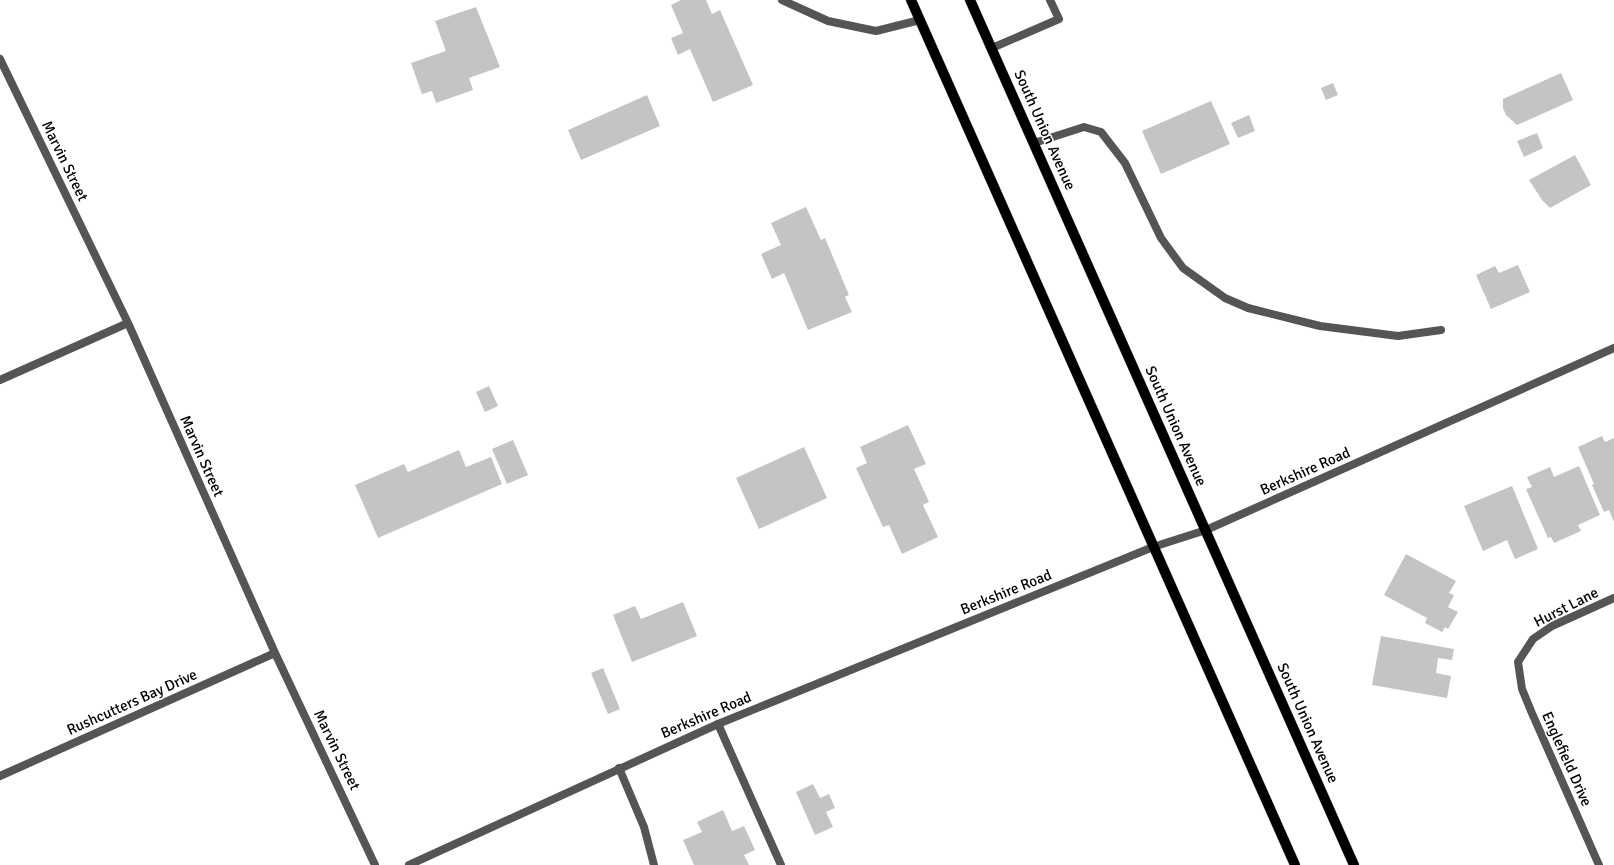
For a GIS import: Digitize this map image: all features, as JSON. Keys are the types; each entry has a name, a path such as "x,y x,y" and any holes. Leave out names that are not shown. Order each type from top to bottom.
{"main road":[{"path":"911,0 1295,865"},
{"name":"South Union Avenue","path":"970,0 1354,865"}],"street":[{"path":"782,0 828,21 876,31 920,20"},
{"path":"992,48 1059,19 1050,0"},
{"name":"Marvin Street","path":"0,59 128,323 275,653 375,865"},
{"path":"1034,143 1084,127 1101,132 1125,163 1161,238 1183,268 1225,298 1248,308 1320,326 1398,336 1441,330"},
{"path":"0,380 128,323"},
{"name":"Berkshire Road","path":"410,865 619,768 718,724 1153,547 1206,530 1614,348"},
{"name":"Hurst Lane","path":"1518,662 1533,639 1552,626 1614,598"},
{"name":"Rushcutters Bay Drive","path":"0,776 275,653"},
{"name":"Englefield Drive","path":"1518,662 1522,688 1531,711 1599,865"},
{"path":"718,724 782,865"},
{"path":"619,768 644,827 654,865"}],"building":[{"path":"681,0 706,0 712,14 720,10 753,85 713,102 690,49 678,55 671,38 683,33 671,5"},
{"path":"476,7 500,67 469,78 473,90 436,103 432,91 422,94 411,63 446,51 435,21"},
{"path":"1561,73 1573,100 1517,125 1506,115 1503,108 1503,99"},
{"path":"1333,83 1338,95 1326,100 1321,88"},
{"path":"647,95 660,126 581,160 568,130"},
{"path":"1211,101 1230,144 1161,174 1142,131"},
{"path":"1249,115 1255,131 1238,138 1231,123"},
{"path":"1537,133 1543,148 1524,157 1517,141"},
{"path":"1575,155 1591,185 1550,208 1542,200 1529,180"},
{"path":"806,207 821,240 825,238 849,295 845,297 852,312 808,330 784,273 772,279 761,254 781,245 771,223"},
{"path":"1518,265 1530,292 1491,309 1476,275 1495,266 1499,273"},
{"path":"489,386 498,406 485,412 476,392"},
{"path":"908,425 926,464 914,469 929,502 923,505 938,537 902,554 889,525 883,527 856,468 867,463 860,447"},
{"path":"1602,436 1605,442 1614,438 1614,522 1609,510 1604,512 1578,447"},
{"path":"513,440 528,475 507,484 492,449"},
{"path":"804,447 827,498 759,529 736,478"},
{"path":"459,450 466,467 491,457 502,484 378,538 355,485 404,464 408,472"},
{"path":"1579,466 1600,515 1578,525 1581,531 1554,543 1551,537 1548,538 1526,489 1532,487 1527,477 1550,467 1554,477"},
{"path":"1512,486 1538,549 1515,559 1507,540 1483,551 1464,506"},
{"path":"1406,554 1456,581 1449,593 1454,595 1448,607 1458,612 1448,629 1445,627 1442,632 1425,623 1427,618 1384,595"},
{"path":"683,602 697,636 632,662 613,615 635,606 641,619"},
{"path":"1381,636 1454,649 1452,660 1438,658 1436,673 1451,676 1447,698 1372,685"},
{"path":"603,668 620,709 608,714 591,673"},
{"path":"813,784 820,798 829,794 835,808 826,812 833,827 815,835 796,792"},
{"path":"723,810 732,831 744,826 755,850 744,855 749,865 694,865 683,840 702,832 697,822"}]}
